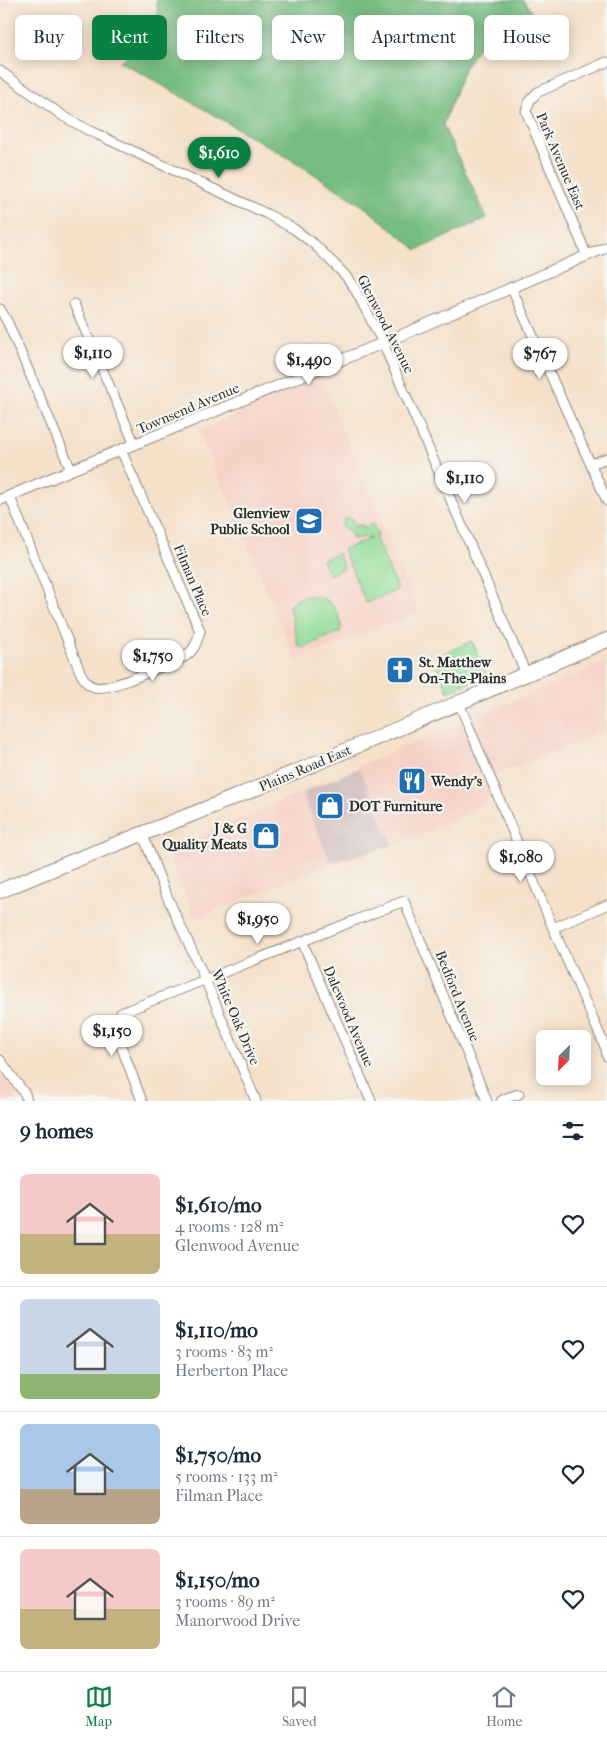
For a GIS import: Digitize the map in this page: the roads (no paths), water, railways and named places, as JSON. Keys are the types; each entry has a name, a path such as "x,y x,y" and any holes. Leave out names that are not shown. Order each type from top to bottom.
{"main road":[{"name":"Plains Road East","path":"0,891 326,759 607,640"}],"street":[{"name":"Park Avenue East","path":"587,256 526,111 530,100 538,92 607,62"},
{"name":"Glenwood Avenue","path":"0,71 63,116 88,130 267,214 314,244 345,275 355,289 383,343 526,674"},
{"name":"Townsend Avenue","path":"5,498 383,343 607,247"},
{"path":"511,287 607,501"},
{"path":"74,304 135,444"},
{"path":"0,309 8,323 70,470"},
{"name":"Filman Place","path":"5,498 86,684 96,688 113,686 186,656 196,644 200,631 121,450"},
{"path":"592,464 607,458"},
{"path":"458,703 606,1049 607,1056"},
{"name":"White Oak Drive","path":"143,834 165,892 205,979 256,1101"},
{"name":"Bedford Avenue","path":"302,941 404,901 487,1101"},
{"path":"553,928 607,905"},
{"path":"142,1101 114,1030 121,1013 302,941"},
{"name":"Dalewood Avenue","path":"302,941 371,1101"},
{"path":"0,1060 25,1094 27,1101"},
{"path":"501,1101 518,1094"}],"place":[{"name":"Glenview Public School","path":"309,521"},
{"name":"St. Matthew On-The-Plains","path":"400,670"},
{"name":"Wendy's","path":"412,781"},
{"name":"DOT Furniture","path":"330,806"},
{"name":"J & G Quality Meats","path":"266,836"}]}
